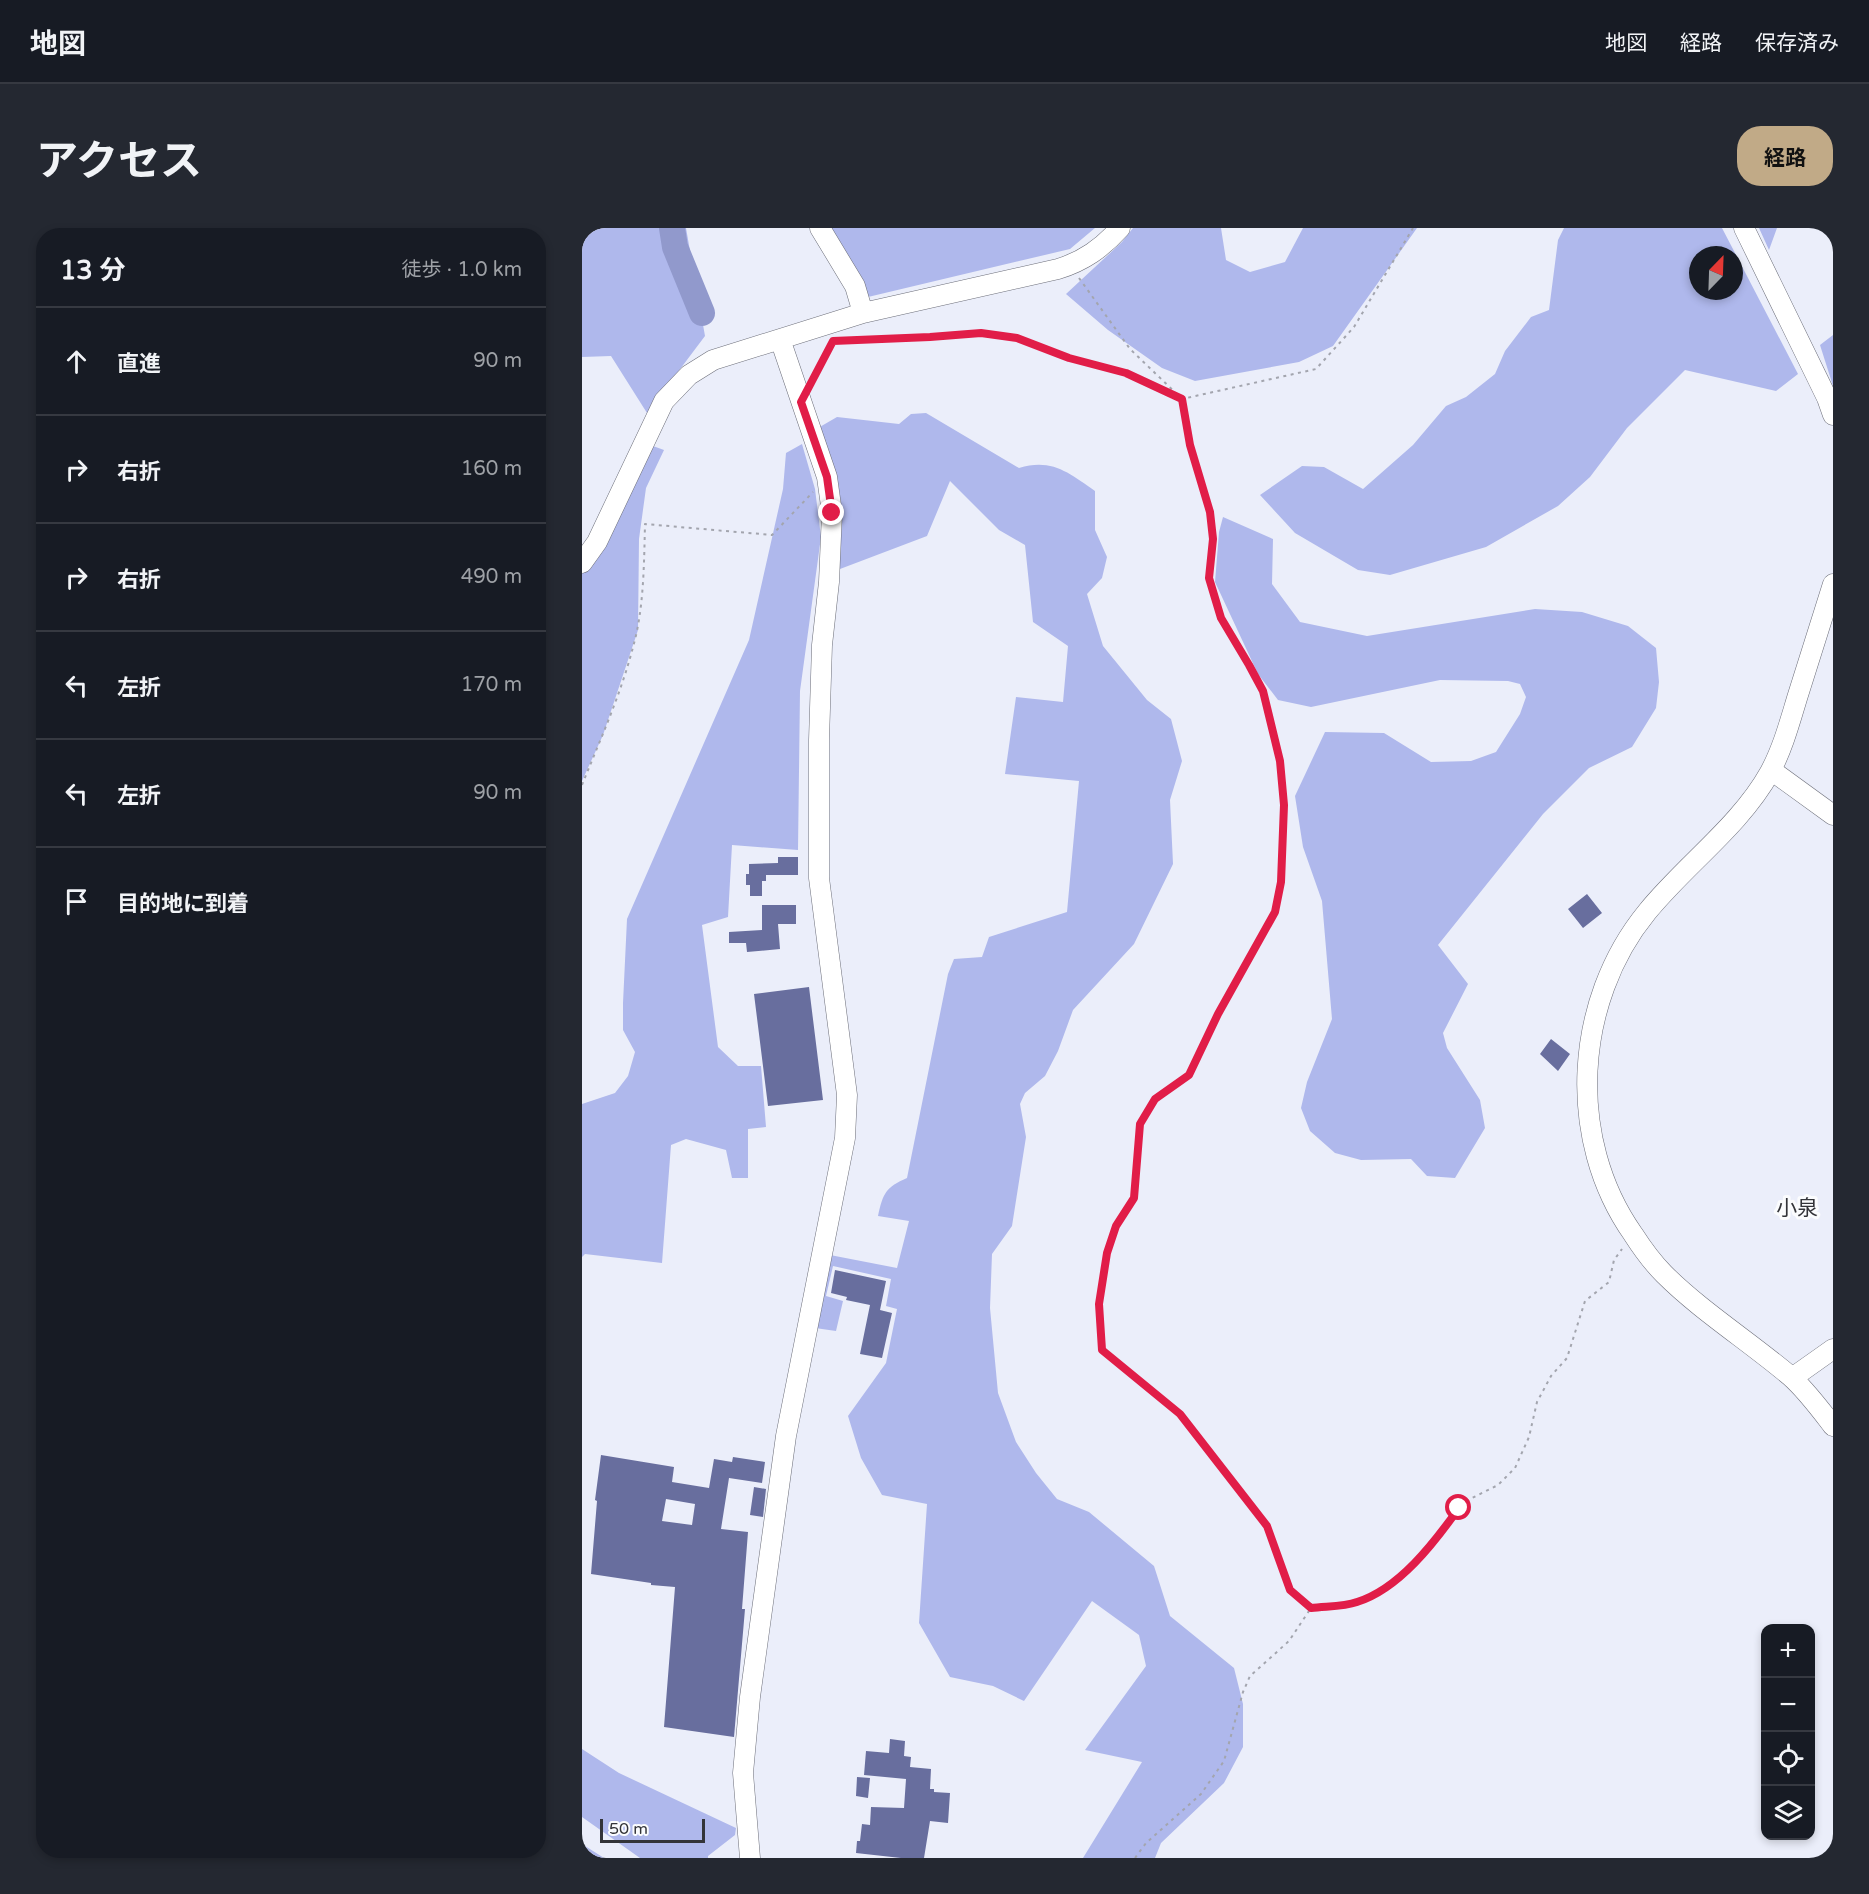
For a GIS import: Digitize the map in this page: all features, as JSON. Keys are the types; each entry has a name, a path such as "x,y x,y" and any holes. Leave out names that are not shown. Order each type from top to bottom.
{"street":[{"path":"820,228 855,286 863,313"},
{"path":"582,563 597,542 664,402 689,375 713,360 863,313 1070,265 1087,258 1108,242 1120,228"},
{"path":"1744,228 1833,415"},
{"path":"750,1858 743,1773 750,1697 786,1436 845,1138 847,1095 819,878 821,657 829,582 832,513 827,477 780,339"},
{"path":"1833,584 1786,732 1771,770 1745,808 1666,891 1633,931 1621,950 1600,1001 1593,1028 1587,1071 1589,1119 1602,1175 1617,1210 1634,1236 1664,1274 1792,1378 1833,1426"},
{"path":"1771,770 1833,815"},
{"path":"1792,1378 1833,1348"}],"path":[{"path":"801,402 833,341 981,333 1017,338 1069,358 1126,373 1182,399 1316,369 1354,327 1413,228"},
{"path":"1070,265 1130,350 1182,399 1190,445 1210,512 1213,539 1209,578 1221,618 1263,691 1280,761 1284,805 1281,882 1275,912 1215,1021 1189,1075 1155,1099 1140,1124 1134,1198 1116,1226 1107,1253 1099,1304 1102,1350 1180,1414 1267,1526 1290,1590 1311,1608 1355,1604 1379,1594 1429,1548 1459,1508 1472,1498 1498,1485 1515,1468 1529,1437 1537,1402 1551,1376 1567,1358 1585,1301 1609,1282 1614,1260 1634,1236"},
{"path":"582,785 634,646 644,579 645,524 772,535 827,477"},
{"path":"1135,1858 1146,1843 1201,1794 1224,1761 1243,1692 1250,1676 1289,1641 1311,1608"}],"shaded area":[{"path":"582,228 686,228 705,336 647,413 611,356 582,357"},
{"path":"827,228 1095,228 1070,249 868,297"},
{"path":"1133,228 1221,228 1226,260 1250,272 1285,262 1303,228 1417,228 1333,346 1299,362 1195,381 1162,368 1108,330 1066,294 1122,242"},
{"path":"1564,228 1722,228 1731,246 1689,246 1689,300 1743,300 1743,268 1798,374 1776,391 1685,370 1627,428 1590,477 1558,506 1486,547 1390,575 1358,570 1295,533 1260,495 1302,466 1324,467 1363,489 1413,445 1446,406 1466,397 1495,374 1505,351 1531,317 1549,310 1558,240"},
{"path":"1759,228 1777,228 1769,250"},
{"path":"1833,335 1833,386 1820,345"},
{"path":"926,413 1019,468 1031,465 1051,466 1068,473 1095,491 1095,530 1107,557 1102,578 1087,594 1103,646 1147,700 1171,719 1182,761 1170,800 1173,864 1134,944 1073,1010 1058,1051 1045,1076 1025,1093 1020,1104 1026,1137 1012,1226 992,1254 990,1308 998,1393 1016,1442 1036,1473 1057,1499 1089,1512 1154,1566 1170,1616 1234,1668 1243,1704 1243,1747 1224,1783 1161,1843 1155,1858 1083,1858 1142,1762 1085,1750 1146,1666 1139,1635 1092,1601 1024,1701 993,1686 950,1677 919,1623 927,1504 882,1495 861,1458 848,1416 886,1363 897,1309 886,1306 891,1279 833,1266 826,1296 843,1301 836,1331 815,1328 830,1255 897,1268 909,1221 878,1216 882,1202 890,1188 907,1178 948,974 954,959 982,957 989,937 1067,912 1079,781 1005,774 1016,697 1063,702 1068,646 1033,622 1025,545 999,530 950,481 927,536 840,569 839,497 818,428 837,417 899,424 911,414"},
{"path":"802,444 815,489 821,537 800,691 798,850 732,845 728,917 702,925 718,1047 738,1066 761,1066 766,1127 748,1129 748,1178 732,1178 726,1150 686,1139 671,1145 662,1263 585,1254 582,1257 582,1104 615,1093 628,1076 635,1052 623,1030 627,919 749,640 783,489 786,453"},
{"path":"653,446 664,450 646,488 639,539 638,630 603,735 582,781 582,574 599,555"},
{"path":"1223,517 1273,539 1272,584 1300,622 1367,636 1535,609 1582,612 1628,626 1656,648 1659,682 1656,708 1632,747 1589,768 1543,814 1438,945 1468,984 1443,1033 1447,1048 1480,1100 1485,1128 1455,1178 1427,1176 1411,1159 1361,1160 1335,1153 1310,1131 1301,1108 1307,1082 1332,1019 1322,901 1303,847 1295,796 1325,732 1384,733 1431,762 1471,761 1496,752 1520,714 1526,697 1520,684 1508,681 1440,680 1311,707 1278,700 1258,674 1215,582 1219,532"},
{"path":"582,1749 619,1773 736,1828 735,1835 708,1858 640,1858 582,1817"},
{"path":"582,1844 604,1858 582,1858"}],"building":[{"path":"778,857 798,857 798,875 766,875 766,881 762,881 762,896 750,896 750,885 746,885 749,864 778,863"},
{"path":"1587,894 1602,913 1583,928 1568,909"},
{"path":"762,905 796,905 796,924 778,924 780,949 747,952 746,943 729,943 729,932 762,930"},
{"path":"809,987 823,1100 768,1106 754,994"},
{"path":"1551,1039 1570,1054 1558,1071 1540,1054"},
{"path":"835,1270 886,1281 880,1310 892,1313 882,1358 860,1354 870,1305 846,1300 847,1297 831,1293"},
{"path":"601,1455 674,1467 672,1482 709,1488 714,1459 732,1462 733,1457 765,1462 762,1483 729,1478 721,1529 748,1532 742,1609 745,1609 734,1737 664,1727 675,1587 591,1574 597,1501 595,1500","holes":["666,1499 695,1504 692,1525 662,1521"]},
{"path":"754,1487 766,1489 763,1517 750,1515"},
{"path":"890,1739 905,1741 904,1756 911,1757 910,1767 931,1769 930,1789 934,1789 934,1792 950,1793 948,1823 930,1821 924,1858 856,1853 862,1824 870,1825 871,1807 904,1808 906,1779 864,1775 866,1751 889,1753"},
{"path":"857,1777 870,1778 868,1798 856,1796"}],"waterway":[{"path":"672,228 675,247 702,313"}],"district":[{"name":"小泉","path":"1797,1208"}],"route":[{"path":"832,513 827,477 801,402 833,341 981,333 1017,338 1069,358 1126,373 1182,399 1190,445 1210,512 1213,539 1209,578 1221,618 1263,691 1280,761 1284,805 1281,882 1275,912 1211,1027 1189,1075 1155,1099 1140,1124 1134,1198 1116,1226 1107,1253 1099,1304 1102,1350 1180,1414 1267,1526 1290,1590 1311,1608 1355,1604 1379,1594 1429,1548 1459,1508"}]}
